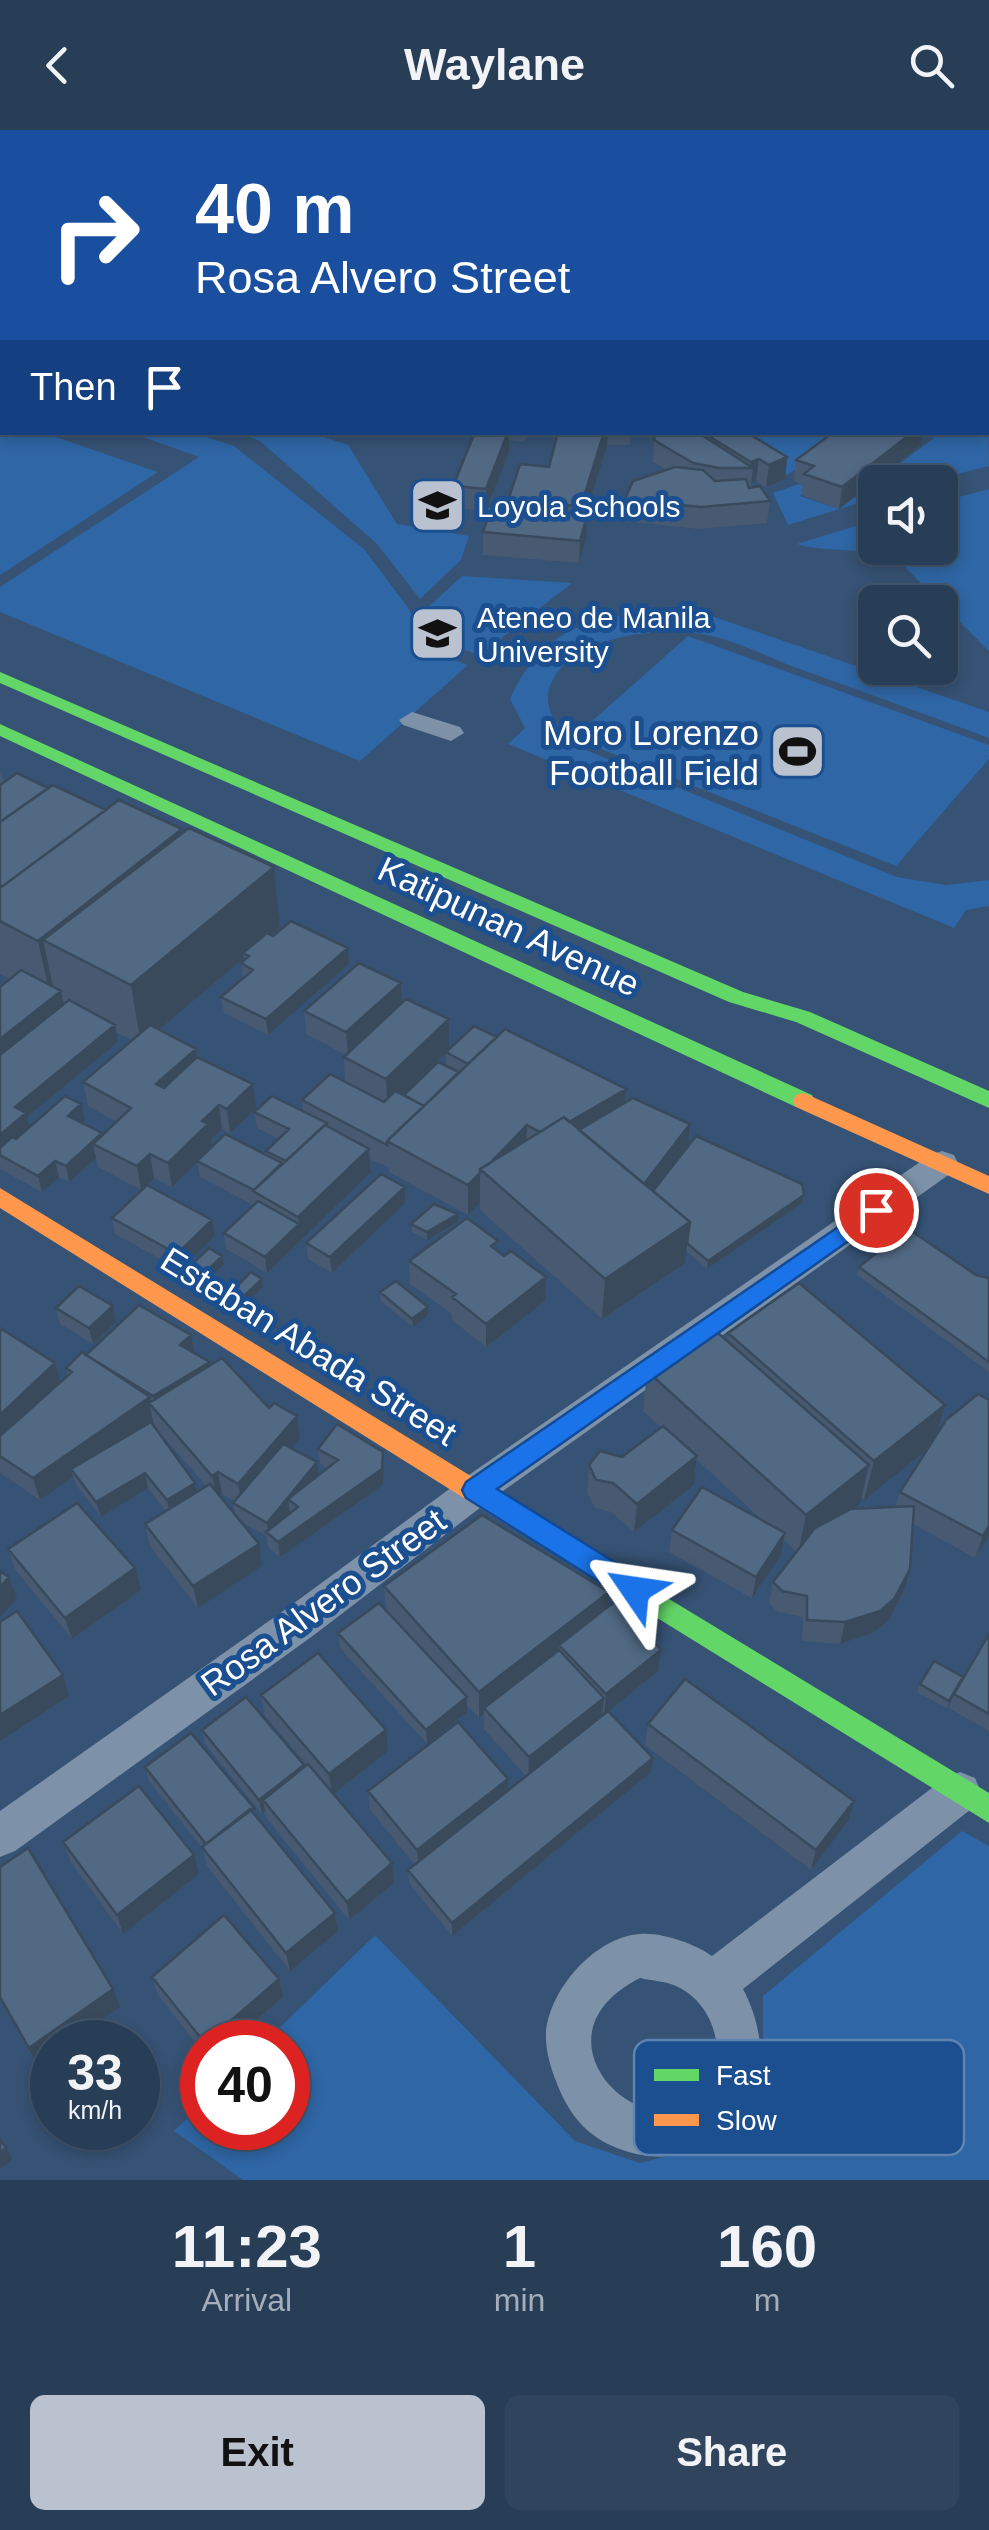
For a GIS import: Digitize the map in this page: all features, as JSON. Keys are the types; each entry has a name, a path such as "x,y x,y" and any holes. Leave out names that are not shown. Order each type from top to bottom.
{"main road":[{"name":"Katipunan Avenue","path":"0,677 736,996 803,1017 989,1100"},
{"name":"Katipunan Avenue","path":"0,730 989,1186"},
{"name":"Katipunan Avenue","path":"736,996 762,1018 855,1066"},
{"name":"Esteban Abada Street","path":"0,1197 975,1801"}],"street":[{"path":"412,720 451,733"},
{"name":"Rosa Alvero Street","path":"0,1836 300,1622 476,1490 942,1163"},
{"path":"714,1983 975,1801"}],"shaded area":[{"path":"0,435 50,435 158,472 0,575"},
{"path":"138,435 200,435 234,446 364,549 409,609 424,649 468,665 360,761 0,612 0,587 199,457"},
{"path":"243,435 318,435 348,445 397,524 469,536 461,560 420,599 376,543 260,441"},
{"path":"717,435 846,435 787,475"},
{"path":"926,435 989,435 989,466 958,474 958,465 898,465 934,438"},
{"path":"799,484 809,488 800,496 839,509 858,495 858,503 788,525 773,493"},
{"path":"989,489 989,651 958,620 958,585 923,585 903,565 958,565 958,497"},
{"path":"858,525 858,552 797,544"},
{"path":"462,576 572,583 480,655 435,640 424,611"},
{"path":"660,611 706,614 858,667 858,685 911,685 989,712 989,738 729,641 668,631 622,637 581,652 553,679 548,698 552,716 576,746 897,877 946,885 989,880 989,906 966,910 954,928 508,744 525,728 510,699 537,657 570,631 611,617"},
{"name":"Moro Lorenzo Football Field","path":"688,636 989,745 989,759 896,866 573,738"},
{"path":"962,1831 989,1846 989,2180 243,2180 201,2150 310,2150 310,2020 288,2020 375,1935 575,2141 640,2163 671,2155 964,2155 964,2040 763,2040 763,1996"}],"building":[{"path":"474,435 507,435 486,489 453,486"},
{"path":"557,435 603,435 581,506 508,501 520,464 549,467"},
{"path":"655,435 702,435 753,468 693,463 654,440"},
{"path":"707,435 751,435 787,457 769,465 759,459 751,462"},
{"path":"830,435 909,435 870,465 858,465 858,475 842,487 804,474 814,466 796,460"},
{"path":"675,467 703,470 715,481 746,479 749,488 760,486 770,501 701,507 625,499 633,481"},
{"path":"492,507 587,515 580,541 483,532"},
{"path":"17,773 48,788 0,822 0,785"},
{"path":"53,785 106,810 0,888 0,822"},
{"path":"119,800 182,829 38,941 0,921 0,888"},
{"path":"189,828 274,867 131,985 43,940"},
{"path":"291,921 348,948 266,1019 221,997 253,970 241,963 249,956 243,953 267,933 273,936"},
{"path":"359,963 401,983 346,1032 304,1011"},
{"path":"21,970 61,991 0,1039 0,987"},
{"path":"406,999 449,1019 386,1079 344,1057"},
{"path":"69,1000 115,1025 15,1107 26,1113 0,1135 0,1055"},
{"path":"150,1025 196,1049 156,1084 164,1088 197,1057 253,1084 227,1109 219,1105 202,1121 208,1124 168,1163 150,1154 137,1166 93,1144 131,1108 83,1082"},
{"path":"474,1026 497,1037 468,1064 446,1052"},
{"path":"505,1029 626,1089 569,1122 564,1117 540,1132 527,1125 468,1185 387,1141"},
{"path":"438,1062 459,1072 424,1106 404,1095"},
{"path":"330,1074 384,1102 395,1091 424,1106 387,1145 302,1100"},
{"path":"65,1096 81,1104 68,1116 102,1133 66,1166 55,1161 38,1176 0,1155 0,1148 12,1137 16,1139"},
{"path":"272,1096 327,1123 286,1161 266,1151 289,1129 254,1112"},
{"path":"633,1098 690,1124 644,1184 579,1130"},
{"path":"564,1117 690,1222 605,1279 480,1169"},
{"path":"325,1125 369,1149 298,1217 253,1191"},
{"path":"225,1134 282,1163 254,1190 197,1161"},
{"path":"696,1136 802,1184 804,1195 708,1261 687,1243 690,1222 653,1191"},
{"path":"381,1174 405,1187 330,1257 306,1243"},
{"path":"147,1185 212,1220 177,1254 112,1218"},
{"path":"258,1201 299,1224 265,1257 224,1233"},
{"path":"434,1204 458,1214 427,1232 411,1224"},
{"path":"467,1218 498,1241 491,1246 504,1256 511,1251 546,1277 486,1324 452,1297 456,1294 409,1261"},
{"path":"907,1228 976,1275 989,1278 989,1362 859,1267"},
{"path":"209,1248 222,1256 202,1276 188,1268"},
{"path":"251,1272 262,1279 243,1297 232,1291"},
{"path":"396,1281 428,1307 412,1319 380,1292"},
{"path":"799,1283 945,1405 874,1461 728,1333"},
{"path":"79,1286 113,1306 89,1328 56,1308"},
{"path":"139,1305 191,1335 180,1345 210,1362 153,1396 86,1355"},
{"path":"710,1326 869,1465 806,1515 647,1371"},
{"path":"0,1328 55,1363 0,1415"},
{"path":"82,1352 150,1397 33,1478 0,1456 0,1436 72,1372 66,1368"},
{"path":"222,1358 269,1408 274,1403 297,1416 238,1484 218,1472 212,1476 149,1403"},
{"path":"978,1394 989,1400 989,1526 983,1536 900,1492 946,1420"},
{"path":"151,1422 195,1483 167,1500 145,1473 96,1502 71,1469"},
{"path":"337,1424 383,1452 382,1469 278,1542 266,1532 298,1507 288,1499 338,1460 318,1449"},
{"path":"663,1426 697,1456 637,1504 613,1483 596,1480 589,1465 600,1451 622,1457"},
{"path":"283,1444 317,1462 267,1523 233,1503"},
{"path":"210,1484 259,1544 193,1586 145,1524"},
{"path":"702,1487 785,1533 756,1577 672,1530"},
{"path":"77,1503 135,1568 65,1618 8,1549"},
{"path":"914,1506 910,1569 894,1599 880,1611 845,1622 807,1620 807,1596 782,1591 773,1582 815,1528 851,1509"},
{"path":"482,1515 609,1592 479,1692 384,1586"},
{"path":"0,1571 9,1577 0,1587"},
{"path":"614,1602 661,1650 606,1694 559,1645"},
{"path":"379,1603 467,1697 426,1730 338,1633"},
{"path":"17,1611 63,1675 0,1715 0,1622"},
{"path":"989,1634 989,1714 954,1694"},
{"path":"559,1650 604,1698 529,1757 484,1708"},
{"path":"318,1653 386,1730 329,1774 261,1695"},
{"path":"934,1661 963,1677 949,1701 920,1684"},
{"path":"685,1679 854,1801 816,1850 648,1724"},
{"path":"246,1697 304,1765 259,1800 202,1730"},
{"path":"608,1711 653,1758 452,1923 408,1870"},
{"path":"458,1722 508,1779 417,1850 368,1791"},
{"path":"191,1733 254,1808 206,1844 145,1767"},
{"path":"308,1764 392,1863 347,1902 263,1800"},
{"path":"139,1786 194,1855 117,1915 63,1842"},
{"path":"250,1809 335,1913 286,1953 202,1847"},
{"path":"28,1848 113,1989 69,2020 30,2020 29,2048 0,1997 0,1867"},
{"path":"224,1915 279,1979 231,2020 186,2020 152,1977"}],"traffic: fast":[{"path":"0,677 736,997 803,1017 989,1100"},
{"path":"0,729 804,1101"},
{"path":"524,1522 989,1809"}],"traffic: slow":[{"path":"804,1101 989,1186"},
{"path":"0,1197 524,1522"}],"place":[{"name":"Loyola Schools","path":"438,506"},
{"name":"Ateneo de Manila University","path":"438,634"},
{"name":"Moro Lorenzo Football Field","path":"798,752"}],"route":[{"path":"635,1590 476,1490 876,1210"}]}
